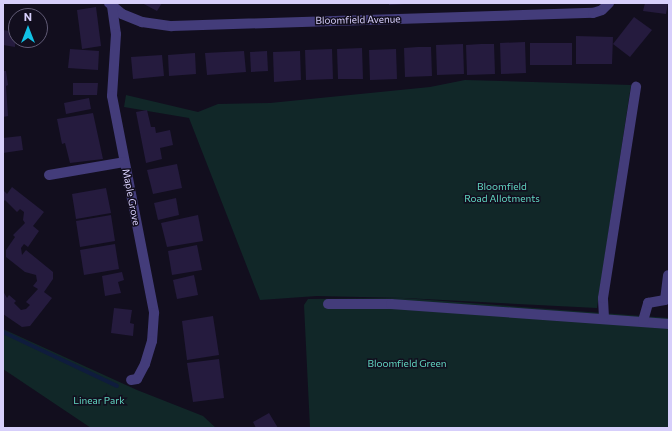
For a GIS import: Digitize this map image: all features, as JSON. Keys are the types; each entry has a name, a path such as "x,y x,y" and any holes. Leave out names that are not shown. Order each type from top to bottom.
{"street":[{"name":"Bloomfield Avenue","path":"110,5 142,22 172,26 593,12 602,10 609,3"},
{"name":"Maple Grove","path":"110,5 116,34 112,96 154,313 154,327 145,364 137,379 131,380"},
{"path":"604,318 603,298 636,88"},
{"path":"50,175 124,162"},
{"path":"643,321 648,303 665,300 668,275"},
{"path":"328,304 391,304 604,318 669,324"}],"green space":[{"name":"Bloomfield Road Allotments","path":"465,80 631,85 597,308 404,298 317,296 260,300 189,118 124,107 126,95 198,112 218,104 270,103 430,87"},
{"name":"Bloomfield Green","path":"403,298 669,318 669,428 310,428 304,305 308,299"},
{"name":"Linear Park","path":"3,329 137,390 203,416 216,428 91,428 3,369"}],"building":[{"path":"142,3 162,3 157,11"},
{"path":"389,3 405,3 405,4 389,5"},
{"path":"645,3 668,3 666,14 643,11"},
{"path":"96,7 101,46 82,49 77,10"},
{"path":"634,17 652,30 630,57 613,44"},
{"path":"3,30 8,31 8,46 3,45"},
{"path":"576,36 613,37 612,64 576,64"},
{"path":"525,42 526,73 501,74 500,43"},
{"path":"530,43 572,43 572,65 530,65"},
{"path":"463,44 464,74 437,75 436,45"},
{"path":"494,44 495,74 467,75 466,45"},
{"path":"431,47 432,76 405,77 404,48"},
{"path":"362,48 363,79 338,79 337,49"},
{"path":"70,49 99,51 98,70 68,68"},
{"path":"332,49 333,79 306,80 305,50"},
{"path":"396,49 397,79 370,80 369,50"},
{"path":"244,51 246,72 207,75 205,53"},
{"path":"267,51 268,71 251,72 250,52"},
{"path":"300,51 301,80 274,82 273,52"},
{"path":"195,53 196,74 169,76 168,55"},
{"path":"162,55 164,76 133,79 131,57"},
{"path":"3,71 6,71 8,85 6,86 8,116 3,117"},
{"path":"73,83 98,83 97,95 73,95"},
{"path":"89,98 91,109 66,114 64,103"},
{"path":"147,110 151,127 155,127 156,133 170,130 173,145 160,148 162,159 146,163 136,112"},
{"path":"93,113 103,159 70,163 65,143 62,144 57,119"},
{"path":"21,136 23,150 3,153 3,138"},
{"path":"177,164 182,188 153,194 147,170"},
{"path":"12,187 44,212 33,226 39,231 28,247 24,244 21,248 22,255 26,250 53,272 53,279 44,292 52,298 30,326 22,327 3,314 3,291 7,298 9,295 16,301 14,303 21,310 26,309 30,305 26,302 38,289 33,286 37,281 36,275 25,272 6,257 6,250 15,237 13,235 25,223 23,220 24,212 20,209 17,212 5,200 3,202 3,190 7,194"},
{"path":"106,188 111,213 76,219 72,194"},
{"path":"176,198 179,215 158,220 154,203"},
{"path":"111,215 115,241 80,247 76,221"},
{"path":"198,215 203,241 167,247 161,223"},
{"path":"115,244 119,269 84,275 80,250"},
{"path":"197,245 202,270 172,275 168,251"},
{"path":"122,272 124,280 118,282 121,293 105,296 102,276"},
{"path":"194,275 198,295 177,299 173,280"},
{"path":"114,308 132,310 130,323 134,324 133,336 111,333"},
{"path":"213,316 219,355 187,360 182,321"},
{"path":"219,359 224,398 193,402 187,363"},
{"path":"269,413 278,428 256,428 253,422"}],"waterway":[{"path":"3,332 117,386"}]}
